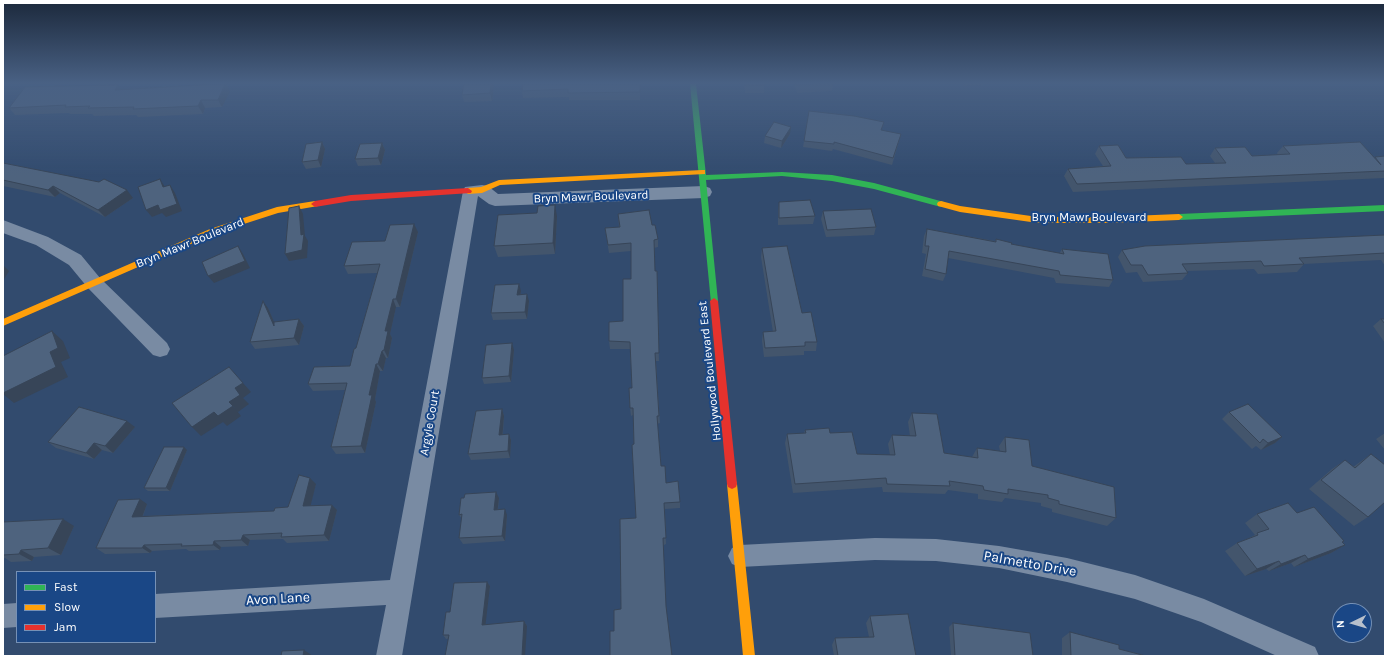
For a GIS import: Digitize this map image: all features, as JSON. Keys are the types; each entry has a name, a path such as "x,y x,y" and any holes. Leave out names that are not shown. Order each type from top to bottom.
{"street":[{"name":"Hollywood Boulevard East","path":"696,115 749,656"},
{"name":"Bryn Mawr Boulevard","path":"3,323 214,231 277,210 351,198 477,191 495,200 782,174 832,178 874,186 960,209 1038,220 1106,220 1385,208"},
{"name":"Argyle Court","path":"389,656 477,191"},
{"path":"3,226 42,241 64,252 75,260 94,283 160,349"},
{"name":"Palmetto Drive","path":"740,556 875,549 936,550 999,557 1067,570 1135,588 1204,611 1306,656"},
{"name":"Avon Lane","path":"156,606 400,592"},
{"path":"3,616 16,615"}],"building":[{"path":"808,115 843,115 884,122 881,130 901,134 893,158 834,142 834,144 804,141"},
{"path":"774,122 791,127 782,141 765,136"},
{"path":"322,142 318,160 302,162 306,144"},
{"path":"1360,142 1381,165 1375,157 1385,156 1385,171 1077,184 1068,169 1111,166 1099,146 1118,145 1126,158 1181,157 1186,164 1226,163 1215,148 1245,147 1252,156 1290,154 1283,146"},
{"path":"382,143 378,158 355,159 360,144"},
{"path":"3,163 99,182 104,179 127,190 98,210 53,186 48,190 3,180"},
{"path":"160,179 163,187 170,185 177,204 160,210 158,205 146,210 138,187"},
{"path":"810,200 815,216 779,218 779,202"},
{"path":"555,205 553,243 494,246 498,215 537,213 538,206"},
{"path":"299,206 301,235 304,234 302,250 285,254 289,208"},
{"path":"871,209 876,227 827,230 823,211"},
{"path":"649,210 652,225 655,225 658,239 654,240 655,271 657,271 659,353 655,353 659,416 657,416 661,466 665,466 666,483 678,481 680,502 664,503 666,538 663,538 666,606 672,656 610,656 610,631 614,631 614,610 621,609 620,519 636,518 632,445 634,444 633,408 630,408 629,388 632,388 630,342 609,341 609,322 623,321 623,279 631,279 631,243 608,245 605,228 620,227 618,214"},
{"path":"414,224 396,299 393,299 385,331 388,331 384,350 382,351 378,364 376,364 369,395 372,395 361,446 331,447 347,383 308,384 314,367 350,366 380,264 344,266 352,242 385,241 390,225"},
{"path":"927,229 996,242 996,239 1012,243 1011,244 1064,254 1062,249 1108,254 1113,280 1060,275 1059,271 949,251 946,274 925,269 929,246 925,246"},
{"path":"1385,235 1385,253 1299,258 1304,264 1264,266 1261,261 1182,264 1188,273 1148,275 1142,265 1131,265 1122,250 1145,246"},
{"path":"238,246 245,261 208,276 202,262"},
{"path":"787,246 802,313 811,312 817,342 805,342 805,346 765,348 763,332 776,331 762,248"},
{"path":"519,284 517,295 527,294 525,312 491,313 495,285"},
{"path":"263,301 274,326 274,322 299,319 294,338 250,342"},
{"path":"52,331 58,348 50,352 56,367 3,393 3,356"},
{"path":"512,343 509,376 482,378 486,345"},
{"path":"229,367 243,383 235,388 240,395 229,402 233,406 218,416 214,412 192,427 172,403"},
{"path":"1248,404 1282,437 1268,443 1263,439 1260,443 1229,412"},
{"path":"79,407 127,421 105,446 94,443 86,453 48,442"},
{"path":"502,409 499,435 509,434 508,451 468,454 476,411"},
{"path":"912,413 937,414 944,453 978,458 977,448 1006,452 1005,437 1029,440 1032,466 1114,487 1116,518 1059,504 1059,501 1048,498 1048,495 1008,489 1008,494 984,490 983,486 949,481 950,486 887,484 886,478 795,484 787,434 806,433 805,430 829,428 830,433 852,432 857,454 895,455 892,435 916,436"},
{"path":"164,447 184,447 166,488 144,488"},
{"path":"1371,454 1385,465 1385,502 1368,517 1321,480 1345,460 1355,468"},
{"path":"299,475 310,478 303,506 332,505 324,535 281,537 282,533 243,535 241,540 214,541 213,545 181,546 182,544 144,545 142,548 96,548 118,500 140,499 132,517 274,511 275,508 288,507"},
{"path":"496,492 494,510 505,509 502,536 459,538 462,514 459,515 461,498 464,498 465,494"},
{"path":"1288,503 1297,513 1314,507 1344,541 1342,542 1345,545 1308,559 1305,555 1281,564 1279,561 1257,569 1237,543 1269,529 1257,514"},
{"path":"63,519 48,548 21,550 19,554 3,555 3,522"},
{"path":"487,582 482,625 524,621 522,656 445,656 449,635 443,635 446,612 450,612 454,583"},
{"path":"908,614 916,656 838,656 835,638 874,637 870,616"},
{"path":"953,623 1030,633 1033,656 955,656"},
{"path":"1070,632 1119,645 1119,649 1146,656 1071,656"},
{"path":"304,650 303,656 281,656 282,651"}],"traffic: fast":[{"path":"696,115 714,301"},
{"path":"703,178 782,174 832,178 874,186 941,204"},
{"path":"1179,217 1385,208"}],"traffic: slow":[{"path":"468,191 482,190 499,183 702,172"},
{"path":"3,323 213,231 277,210 315,204"},
{"path":"941,204 960,209 1038,220 1106,220 1179,217"},
{"path":"732,484 749,656"}],"traffic: jam":[{"path":"315,204 351,198 468,191"},
{"path":"714,301 732,484"}]}
